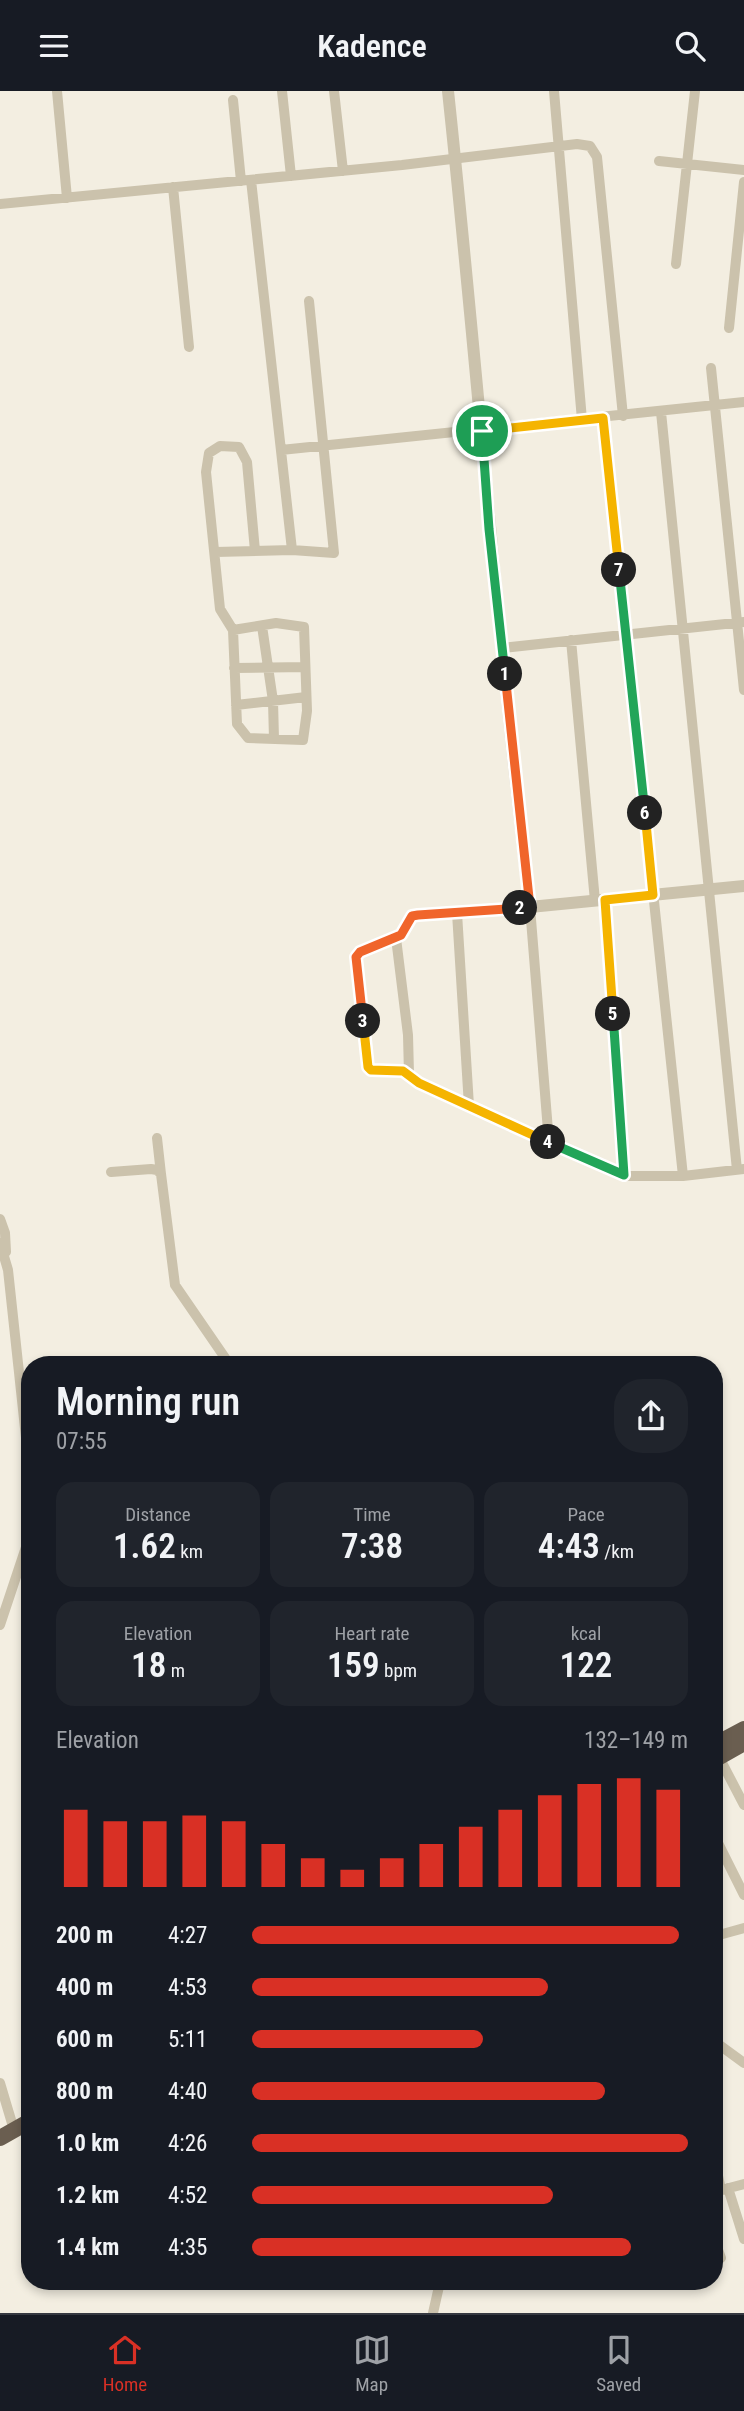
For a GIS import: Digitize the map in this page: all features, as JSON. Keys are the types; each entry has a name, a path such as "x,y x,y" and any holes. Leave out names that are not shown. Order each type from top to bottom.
{"highway":[{"path":"723,1744 744,1729"},
{"path":"723,1748 744,1743"},
{"path":"0,2151 15,2134"}],"street":[{"path":"57,91 67,198"},
{"path":"282,91 291,176"},
{"path":"334,91 343,171"},
{"path":"448,91 530,907 549,1143"},
{"path":"554,91 582,420"},
{"path":"676,264 695,91"},
{"path":"233,100 246,180 292,550"},
{"path":"0,204 343,171 585,144 595,150 597,157 623,416"},
{"path":"659,161 744,170"},
{"path":"729,328 744,182"},
{"path":"173,187 189,347"},
{"path":"216,552 292,550 334,553 309,301"},
{"path":"710,368 740,622 744,690"},
{"path":"281,450 744,402"},
{"path":"661,412 708,889 741,1170 683,1176 624,1175 419,1083 403,1071 371,1070 368,1067 356,957 360,952 401,935 412,916 530,907 708,889 744,886"},
{"path":"603,418 683,1176"},
{"path":"233,631 276,623 304,627 306,697 303,740 248,738 237,724 233,631 220,609 206,472 209,453 220,446 239,447 247,462 255,551"},
{"path":"502,648 740,622"},
{"path":"262,626 273,701 274,739"},
{"path":"571,641 600,900 624,1175"},
{"path":"234,668 305,667"},
{"path":"236,705 306,697"},
{"path":"457,913 468,1106"},
{"path":"396,937 408,1035 409,1074"},
{"path":"157,1138 173,1278 224,1356"},
{"path":"111,1172 151,1169 161,1174"},
{"path":"0,1219 5,1233 21,1391"},
{"path":"0,1243 8,1270"},
{"path":"0,1625 21,1565"},
{"path":"0,1602 19,1572"},
{"path":"723,1765 744,1805"},
{"path":"723,1853 744,1895"},
{"path":"723,1934 744,1928"},
{"path":"723,2048 744,2063"},
{"path":"0,2083 15,2134"},
{"path":"723,2189 744,2184"},
{"path":"723,2194 744,2239"},
{"path":"433,2313 438,2290"}],"route":[{"path":"603,418 653,895 605,900 624,1175 419,1083 403,1071 377,1071 368,1067 356,957 360,952 401,935 412,916 530,907 489,529 482,431 603,418"}]}
